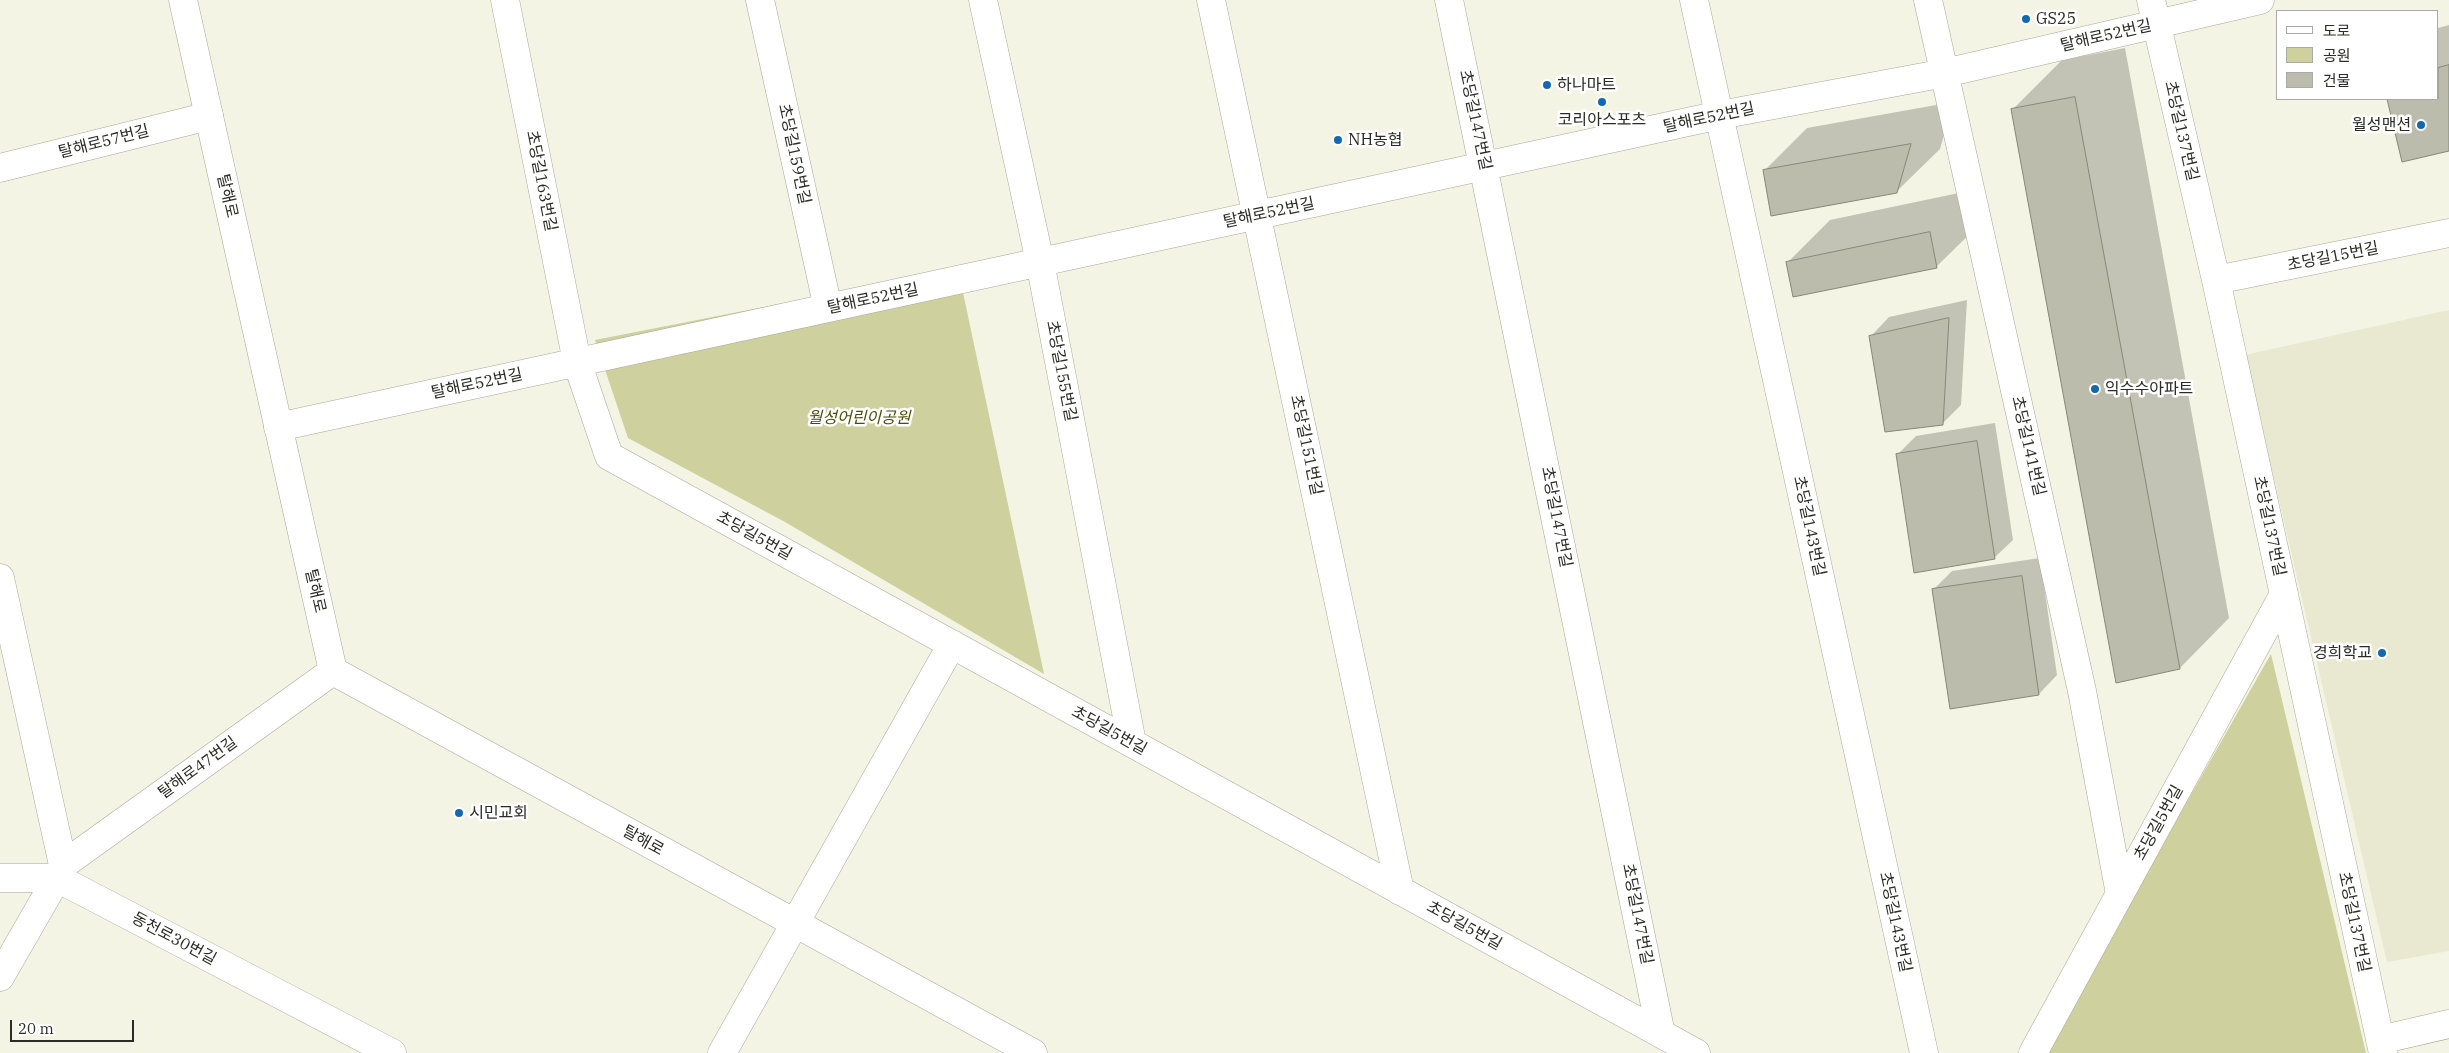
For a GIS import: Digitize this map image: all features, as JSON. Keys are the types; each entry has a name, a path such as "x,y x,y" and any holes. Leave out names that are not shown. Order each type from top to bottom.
{"street":[{"name":"탈해로","path":"183,0 333,671 1033,1053"},
{"name":"초당길163번길","path":"505,0 577,362"},
{"name":"초당길159번길","path":"760,0 828,308"},
{"name":"초당길155번길","path":"983,0 1040,262 1132,743"},
{"name":"초당길151번길","path":"1211,0 1400,891"},
{"name":"초당길147번길","path":"1449,0 1485,166 1661,1034"},
{"name":"초당길143번길","path":"1694,0 1924,1053"},
{"name":"초당길141번길","path":"1928,0 2082,691 2120,894"},
{"name":"탈해로52번길","path":"278,427 1720,115 1945,73 2154,12 2260,0"},
{"name":"초당길137번길","path":"2154,12 2216,280 2381,1046"},
{"name":"탈해로57번길","path":"0,168 209,116"},
{"name":"초당길15번길","path":"2216,280 2449,233"},
{"name":"초당길5번길","path":"577,362 609,456 1696,1053"},
{"path":"0,578 60,871 0,977"},
{"name":"초당길5번길","path":"2033,1053 2284,594"},
{"path":"722,1053 793,923 952,644"},
{"name":"탈해로47번길","path":"60,871 333,671"},
{"path":"0,878 60,871"},
{"name":"동천로30번길","path":"60,871 392,1053"},
{"path":"2381,1046 2449,1024"}],"shaded area":[{"name":"경희학교","path":"2449,310 2449,951 2387,962 2245,355"}],"green space":[{"name":"월성어린이공원","path":"958,269 1044,674 785,522 628,438 595,340"},
{"path":"2271,654 2366,1053 2044,1053"}],"building":[{"name":"월성맨션","path":"2449,65 2449,151 2402,162 2387,100 2439,100 2439,68"},
{"name":"익수수아파트","path":"2075,97 2180,669 2116,683 2011,109"},
{"path":"1911,144 1897,193 1771,216 1763,170"},
{"path":"1930,232 1937,268 1793,297 1786,262"},
{"path":"1949,318 1943,425 1885,432 1869,336"},
{"path":"1977,441 1995,559 1914,573 1896,454"},
{"path":"2022,576 2039,695 1950,709 1932,589"}],"place":[{"name":"GS25","path":"2026,19"},
{"name":"하나마트","path":"1547,85"},
{"name":"코리아스포츠","path":"1602,102"},
{"name":"월성맨션","path":"2421,125"},
{"name":"NH농협","path":"1338,140"},
{"name":"익수수아파트","path":"2095,389"},
{"name":"경희학교","path":"2382,653"},
{"name":"시민교회","path":"459,813"}]}
